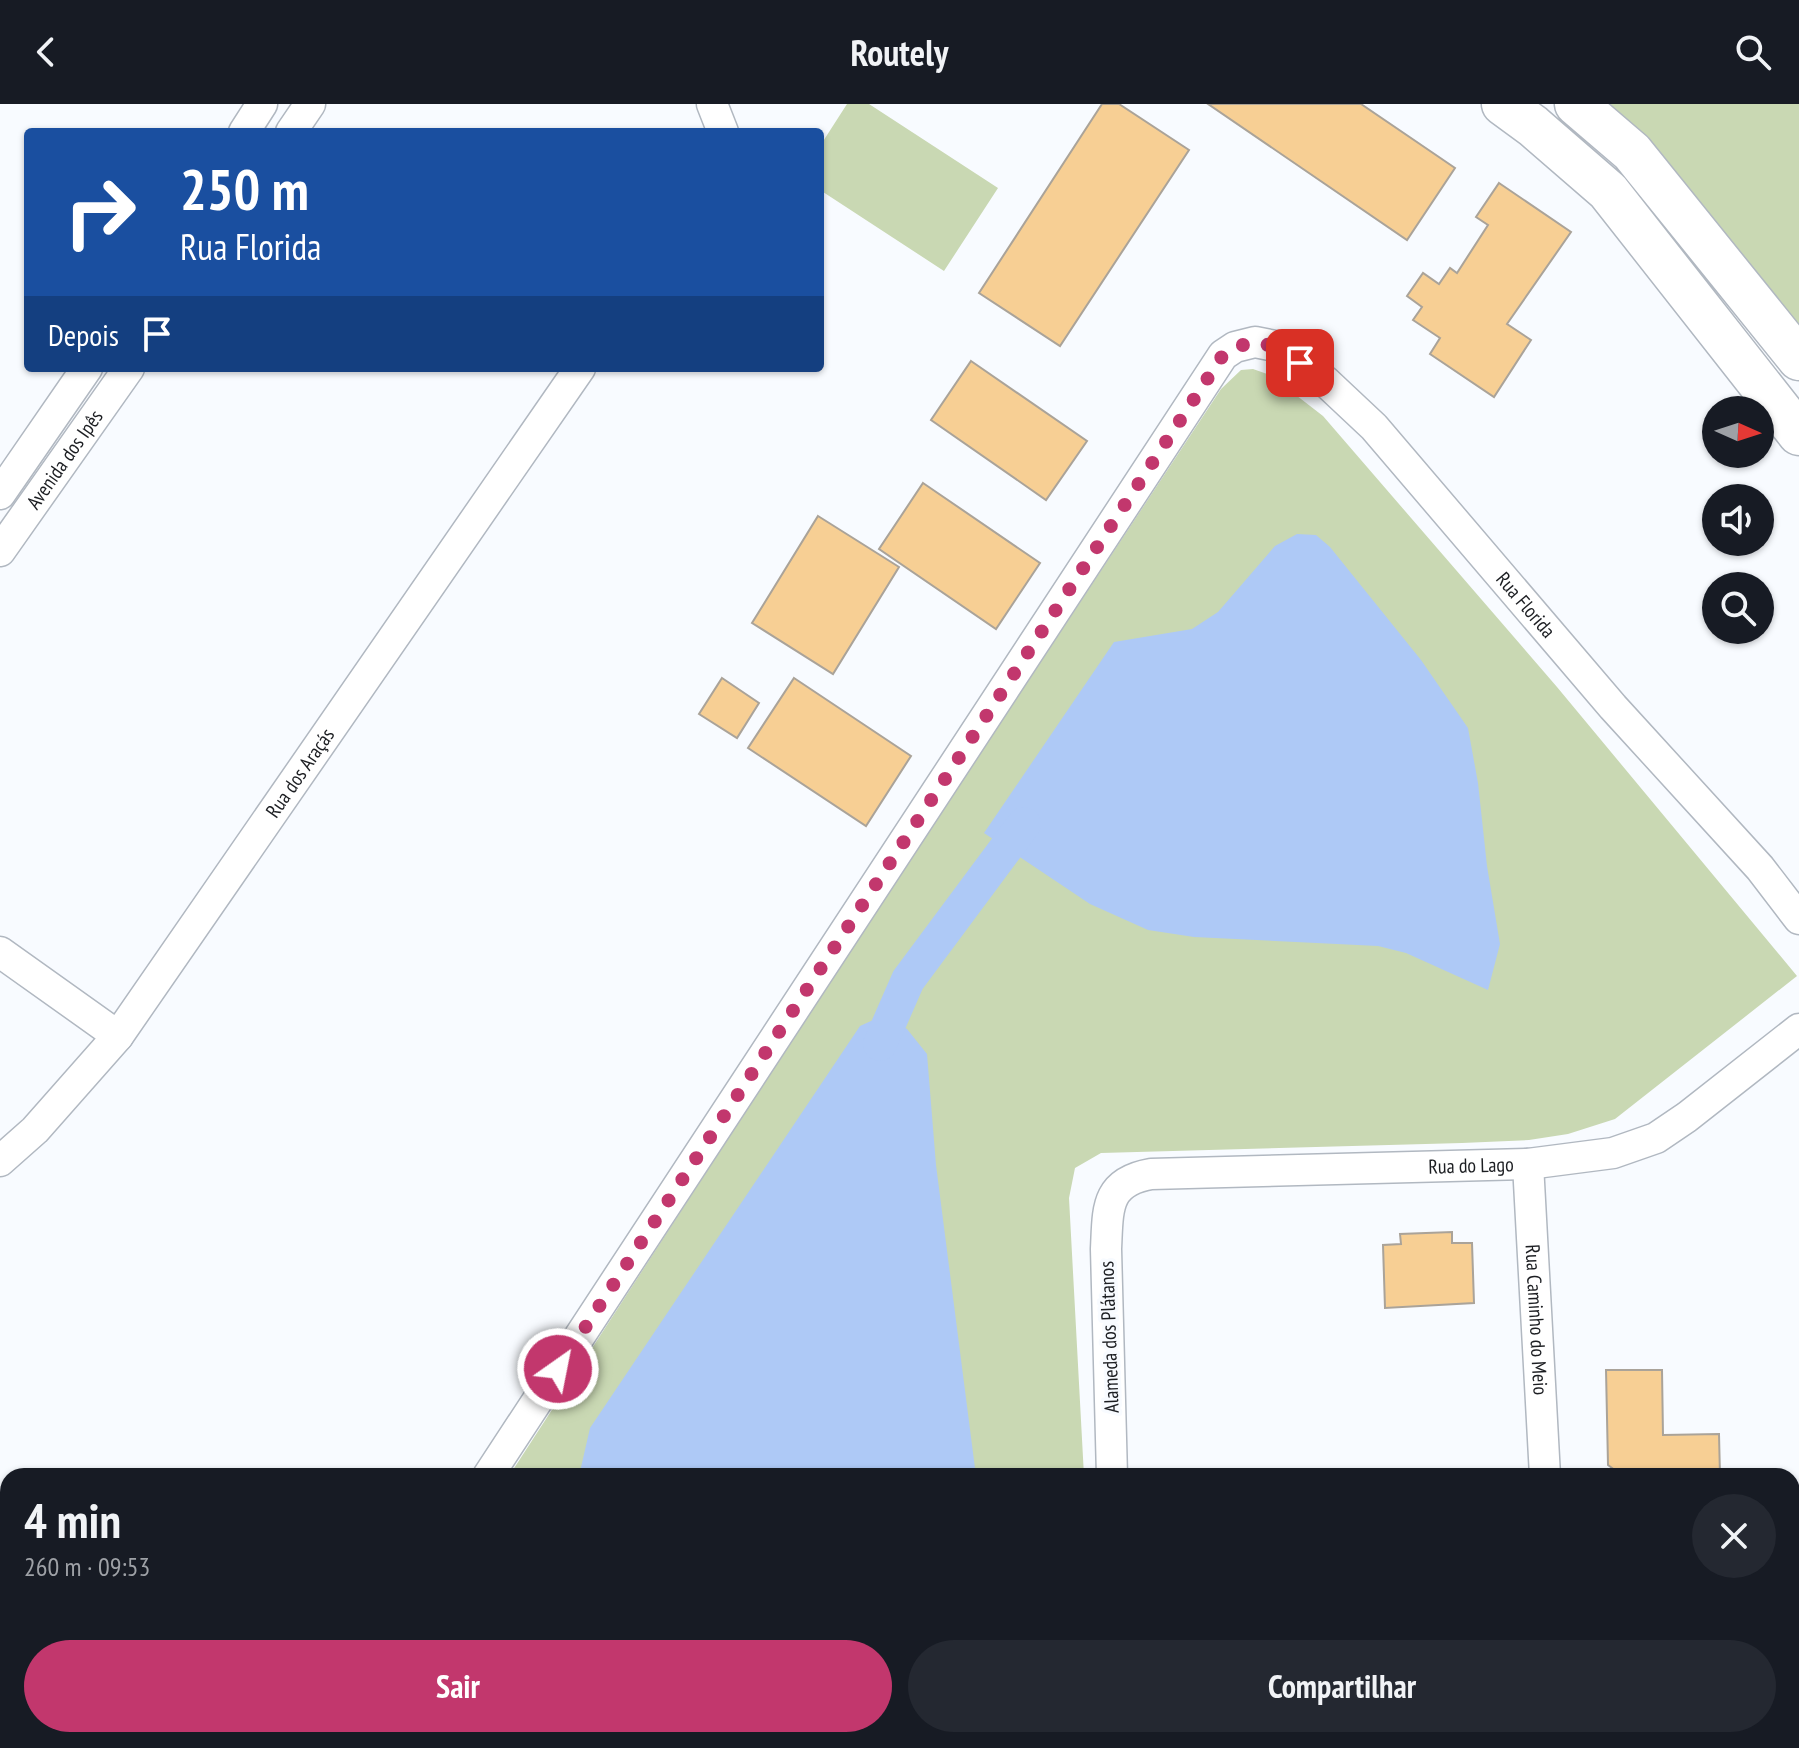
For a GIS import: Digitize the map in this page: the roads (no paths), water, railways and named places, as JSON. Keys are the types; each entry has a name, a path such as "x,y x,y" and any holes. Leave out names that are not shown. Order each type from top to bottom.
{"street":[{"path":"247,128 262,104"},
{"path":"294,128 310,104"},
{"path":"712,104 723,128"},
{"path":"725,128 728,104"},
{"path":"1503,104 1608,191 1799,434"},
{"path":"1576,104 1632,152 1799,359"},
{"path":"1641,232 1674,203"},
{"name":"Rua Florida","path":"493,1468 1223,355 1235,347 1255,342 1275,346 1325,381 1374,427 1613,707 1760,868 1799,919"},
{"name":"Avenida dos Ipês","path":"3,490 84,372"},
{"name":"Avenida dos Ipês","path":"0,551 126,372"},
{"name":"Rua dos Araçás","path":"0,1161 35,1130 118,1036 577,372"},
{"path":"3,490 32,506"},
{"path":"0,952 118,1036"},
{"name":"Rua do Lago","path":"1111,1198 1133,1177 1151,1174 1528,1164 1613,1153 1656,1138 1799,1029"},
{"name":"Rua Caminho do Meio","path":"1528,1164 1545,1468"},
{"name":"Alameda dos Plátanos","path":"1111,1198 1106,1249 1112,1468"}],"water":[{"path":"1297,534 1316,535 1330,547 1421,660 1468,728 1500,944 1488,990 1406,953 1378,946 1194,937 1148,930 1090,904 984,833 1114,642 1192,629 1218,612 1275,546"},
{"path":"882,1016 907,1029 927,1054 936,1165 975,1468 581,1468 590,1428 860,1026"}],"waterway":[{"path":"880,1044 908,980 1024,824"}]}
